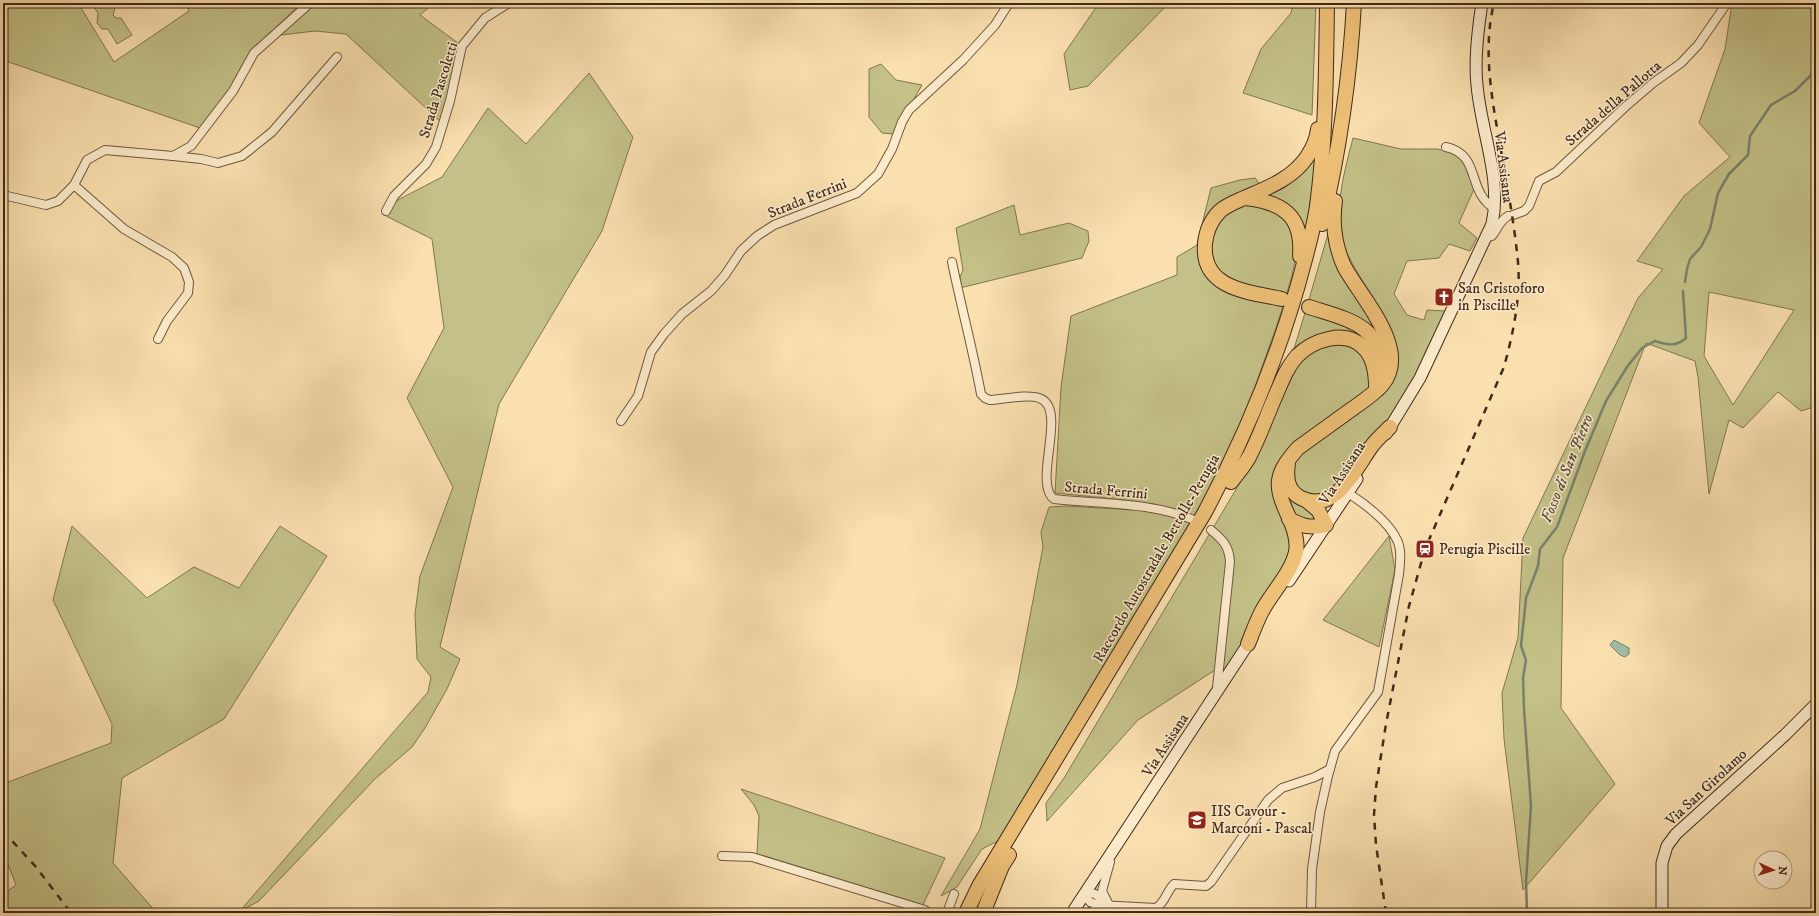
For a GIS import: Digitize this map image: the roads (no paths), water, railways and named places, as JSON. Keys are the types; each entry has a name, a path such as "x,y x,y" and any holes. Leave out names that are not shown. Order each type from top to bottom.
{"highway":[{"path":"1282,299 1234,288 1220,282 1210,269 1204,253 1206,235 1220,212 1232,203 1285,178 1297,170 1313,148 1317,136 1320,92 1322,3"},
{"name":"Raccordo Autostradale Bettolle-Perugia","path":"1128,650 1234,458 1272,366 1289,317 1307,253 1316,207 1324,132 1327,3"},
{"path":"1248,644 1261,613 1292,563 1296,551 1296,533 1279,496 1278,484 1281,471 1288,459 1298,448 1374,390 1382,386 1390,369 1389,348 1385,333 1376,312 1360,291 1344,265 1335,234 1333,213 1347,114 1348,75 1354,3"},
{"path":"966,913 979,886 1049,780 1128,650 1213,517 1231,482 1272,390 1296,324 1326,211 1335,164 1348,75"},
{"path":"1244,198 1265,200 1288,213 1296,226 1300,239 1300,255 1277,333 1272,366"},
{"path":"1309,307 1351,320 1360,325 1375,340 1381,363 1380,374 1374,390"},
{"path":"1231,482 1248,458 1289,365 1308,347 1327,338 1357,342 1364,348 1374,364 1374,390"},
{"path":"1306,500 1318,501 1329,498 1338,493 1372,445 1390,427"},
{"path":"1288,459 1287,474 1291,490 1297,496 1306,500 1318,510 1326,524 1312,527 1302,526 1289,519"},
{"path":"983,913 1002,866 1049,780"}],"main road":[{"name":"Via Assisana","path":"1072,913 1390,427 1420,378 1487,237 1492,224 1495,208 1495,191 1477,86 1477,51 1482,3"},
{"name":"Via San Girolamo","path":"1662,913 1662,863 1666,846 1676,834 1785,735 1816,704"}],"street":[{"path":"173,156 191,146 233,91 254,53 310,3"},
{"name":"Strada Pascoletti","path":"386,211 394,196 426,164 436,147 450,101 462,46 485,18 509,3"},
{"name":"Strada Ferrini","path":"621,421 638,396 650,352 682,314 711,291 725,275 741,251 757,236 774,225 858,193 878,174 892,149 902,122 909,110 963,60 994,25 1009,3"},
{"name":"Strada della Pallotta","path":"1487,237 1492,236 1497,230 1501,220 1524,211 1529,206 1539,181 1556,172 1653,83 1681,63 1698,46 1727,3"},
{"path":"3,195 46,205 58,201 74,185 87,160 105,150 201,158 218,163 242,156 272,132 337,57"},
{"path":"1446,147 1455,149 1462,153 1469,165 1481,196 1488,204 1495,208"},
{"path":"74,185 124,228 172,257 184,268 189,282 188,293 167,321 158,339"},
{"name":"Strada Ferrini","path":"952,262 981,394 990,400 1039,398 1047,402 1049,406 1051,419 1047,484 1050,497 1054,499 1146,507 1176,512 1194,520"},
{"path":"1311,913 1312,869 1320,812 1330,769 1335,751 1378,692 1396,590 1400,558 1397,540 1371,509 1348,492"},
{"path":"1211,530 1224,541 1229,552 1230,562 1224,605 1220,672 1216,695"},
{"path":"1085,893 1086,898 1094,904 1151,910 1161,905 1168,889 1174,884 1206,886 1211,882 1268,800 1282,788 1315,777 1330,769"},
{"path":"1109,905 1102,891 1103,881 1120,839"},
{"path":"722,856 752,857 762,859 925,910 928,913"},
{"path":"947,913 954,894"},
{"path":"1089,913 1094,909 1109,905"}],"waterway":[{"name":"Fosso di San Pietro","path":"1685,282 1690,259 1701,247 1710,229 1718,193 1729,174 1748,155 1750,136 1771,105 1795,91 1811,75 1816,58"},
{"name":"Fosso di San Pietro","path":"1527,913 1526,881 1531,806 1524,709 1523,678 1526,660 1521,646 1526,598 1538,566 1540,549 1557,527 1585,451 1606,401 1627,367 1642,348 1655,341 1675,344 1686,338 1683,291"}],"railway":[{"path":"1386,913 1376,845 1374,815 1376,787 1386,724 1409,606 1425,549 1504,367 1513,329 1517,302 1519,275 1518,262 1510,200 1493,105 1489,71 1489,37 1494,3"},
{"path":"3,831 36,867 71,913"}],"place":[{"name":"San Cristoforo in Piscille","path":"1444,297"},
{"name":"Perugia Piscille","path":"1425,549"},
{"name":"IIS Cavour - Marconi - Pascal","path":"1197,820"}]}
